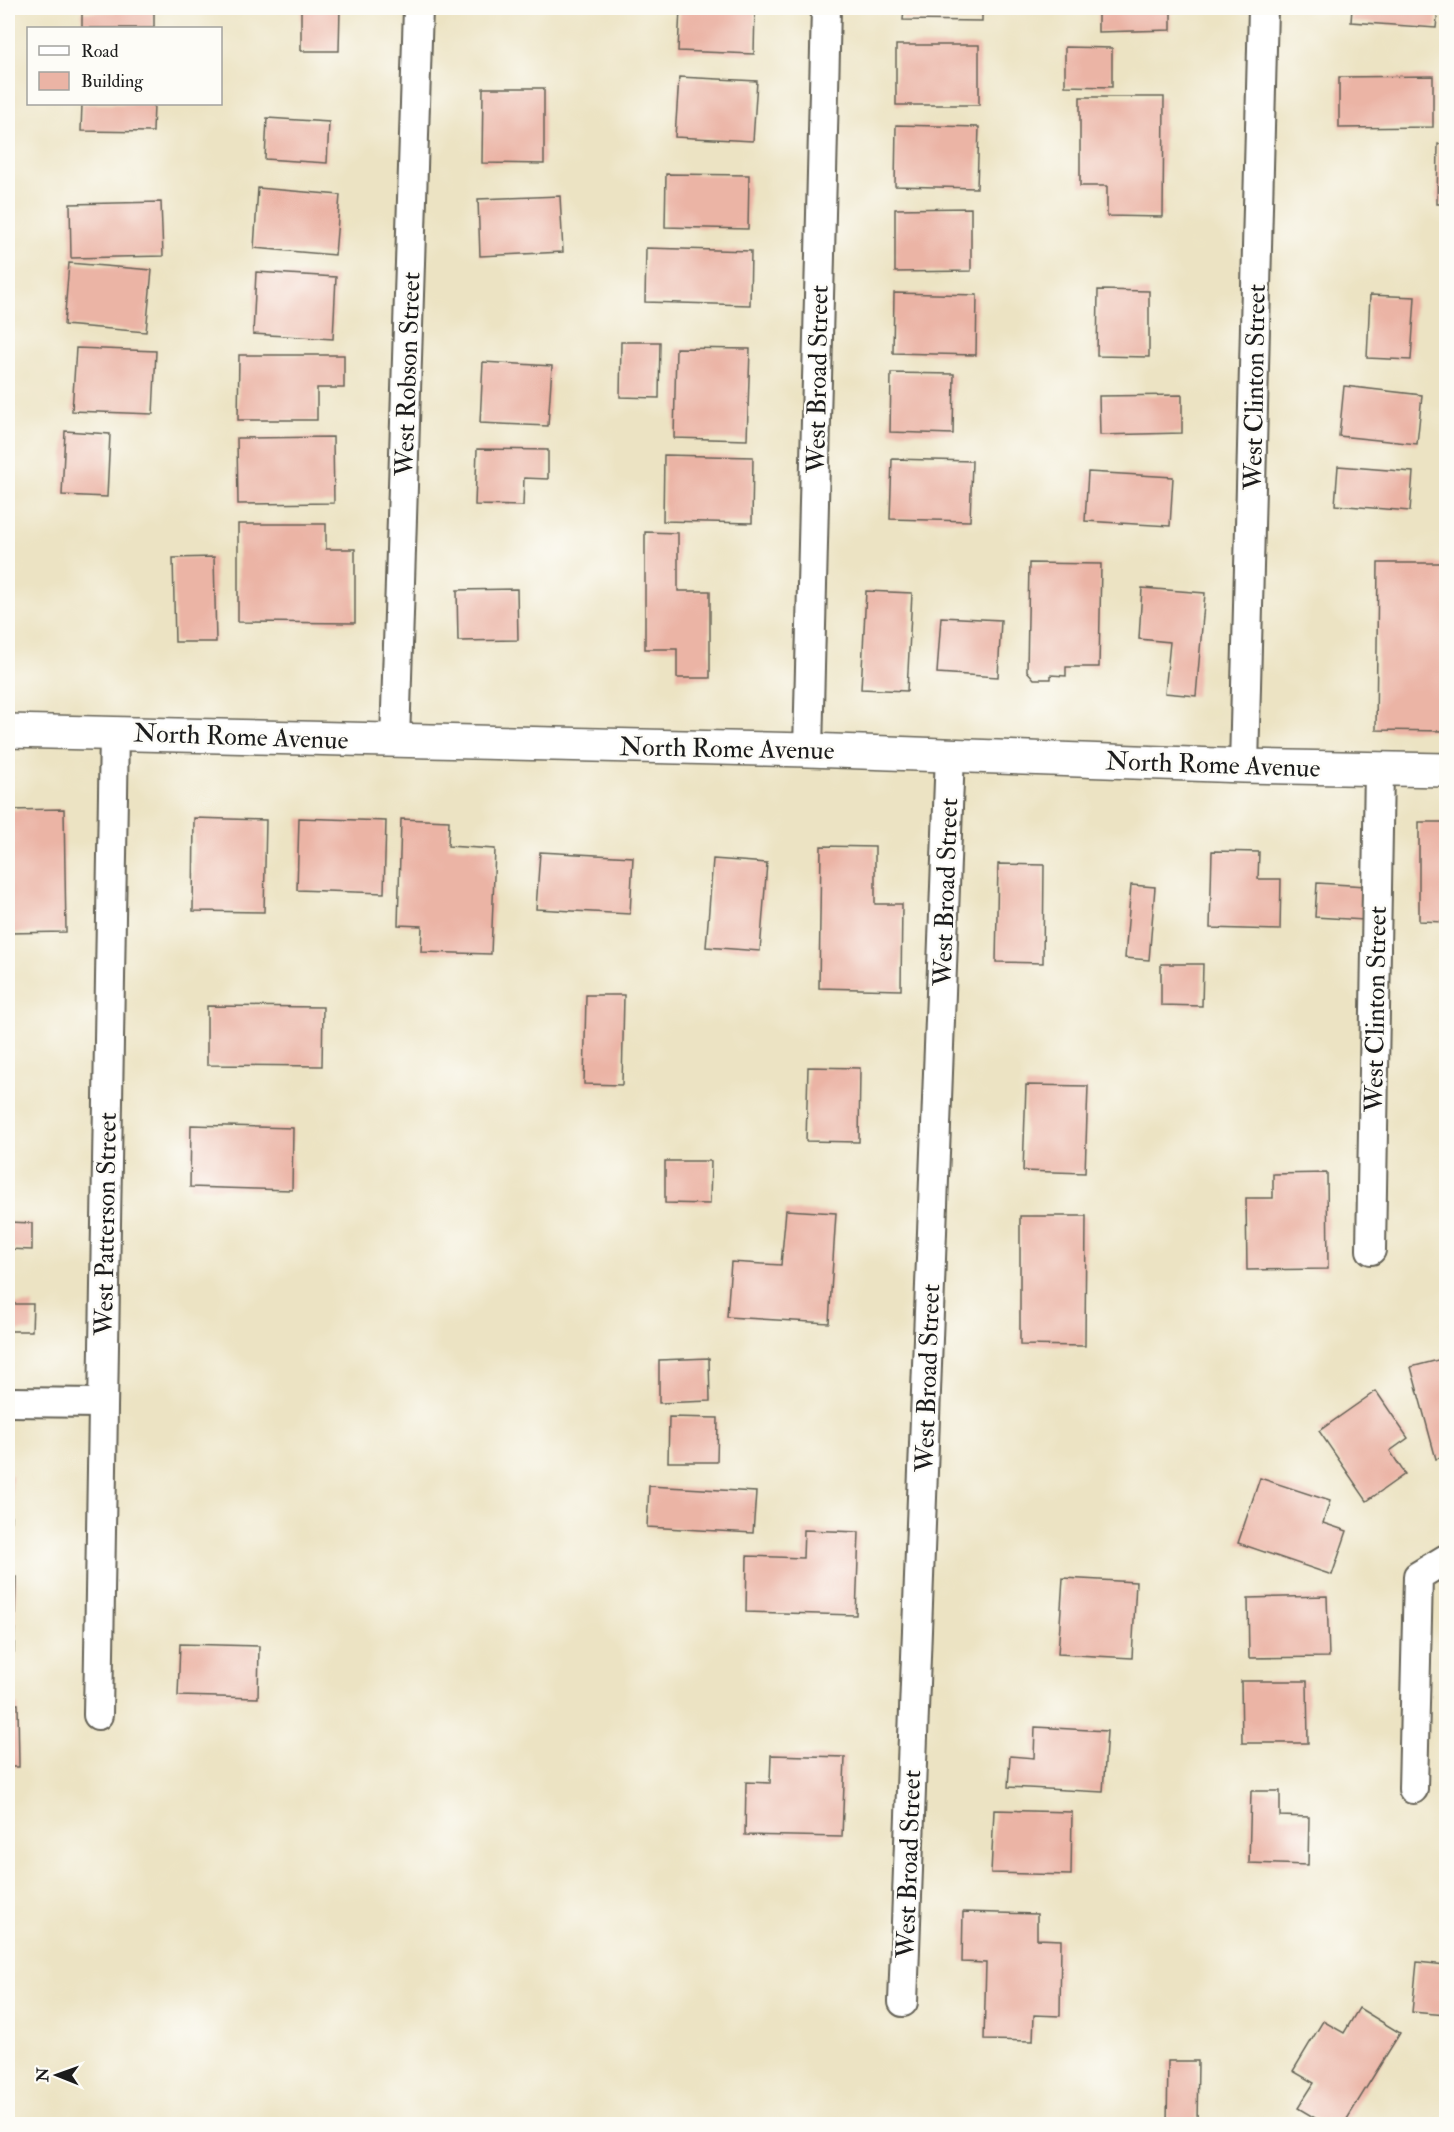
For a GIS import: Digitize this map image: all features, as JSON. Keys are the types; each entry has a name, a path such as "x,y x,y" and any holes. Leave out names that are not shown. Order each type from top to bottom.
{"street":[{"name":"West Robson Street","path":"395,741 418,8"},
{"name":"West Broad Street","path":"808,750 826,8"},
{"name":"West Clinton Street","path":"1244,766 1263,8"},
{"name":"North Rome Avenue","path":"8,731 808,750 1244,766 1446,770"},
{"name":"West Patterson Street","path":"98,1715 114,733"},
{"name":"West Broad Street","path":"903,2002 950,754"},
{"name":"West Clinton Street","path":"1371,1250 1379,769"},
{"path":"8,1402 102,1403"},
{"path":"1413,1789 1418,1576 1446,1559"}],"building":[{"path":"301,8 340,8 339,51 301,51"},
{"path":"680,8 755,8 754,54 678,51"},
{"path":"904,8 982,8 982,21 903,20"},
{"path":"1098,8 1171,8 1171,30 1098,32"},
{"path":"1352,8 1438,8 1436,28 1351,22"},
{"path":"82,12 154,12 154,27 82,27"},
{"path":"896,45 979,45 979,105 896,105"},
{"path":"1065,47 1112,48 1112,87 1065,86"},
{"path":"1433,76 1433,127 1339,128 1339,77"},
{"path":"679,77 757,81 753,141 675,137"},
{"path":"483,88 544,88 544,164 482,163"},
{"path":"1080,97 1164,97 1163,217 1107,216 1107,186 1080,186"},
{"path":"82,105 154,105 153,132 81,131"},
{"path":"267,118 329,122 327,163 265,159"},
{"path":"896,125 979,127 977,188 895,186"},
{"path":"1438,144 1446,144 1446,204 1437,204"},
{"path":"666,174 749,175 748,229 665,227"},
{"path":"258,188 340,195 335,255 254,248"},
{"path":"560,196 563,252 480,256 478,199"},
{"path":"161,202 163,256 71,258 70,204"},
{"path":"971,208 971,271 895,272 895,209"},
{"path":"1444,234 1446,234 1446,288 1444,288"},
{"path":"646,248 751,251 750,305 645,302"},
{"path":"69,263 152,270 146,332 64,325"},
{"path":"256,272 336,277 333,339 253,334"},
{"path":"1098,290 1149,291 1149,357 1097,356"},
{"path":"894,293 977,295 976,355 893,353"},
{"path":"1370,295 1415,297 1411,360 1367,358"},
{"path":"621,342 660,342 659,398 620,397"},
{"path":"76,348 156,351 153,414 72,411"},
{"path":"676,348 750,349 747,440 674,438"},
{"path":"239,355 344,355 344,388 317,388 317,420 238,420"},
{"path":"483,362 552,366 548,426 480,423"},
{"path":"891,373 954,374 953,434 890,432"},
{"path":"1344,386 1422,395 1417,444 1339,436"},
{"path":"1182,395 1182,433 1100,435 1099,396"},
{"path":"65,431 110,434 107,497 62,495"},
{"path":"333,437 334,503 238,504 237,438"},
{"path":"477,449 548,450 548,479 524,478 523,506 475,505"},
{"path":"664,455 753,457 752,523 663,521"},
{"path":"892,459 972,461 970,521 890,519"},
{"path":"1338,466 1413,472 1410,511 1335,505"},
{"path":"1088,472 1173,477 1170,526 1085,521"},
{"path":"238,524 326,524 326,549 355,549 355,623 238,622"},
{"path":"645,532 678,533 678,591 710,591 710,678 677,678 677,649 645,649"},
{"path":"214,557 216,642 175,642 173,558"},
{"path":"1029,563 1101,564 1099,667 1066,667 1066,676 1051,675 1051,679 1034,679 1027,671"},
{"path":"1378,563 1446,563 1446,731 1376,730"},
{"path":"1142,588 1205,593 1196,696 1165,693 1170,642 1139,639"},
{"path":"517,589 518,640 458,641 457,590"},
{"path":"866,591 912,593 907,691 861,689"},
{"path":"941,617 1001,620 998,677 937,673"},
{"path":"64,809 66,932 8,933 8,810"},
{"path":"194,818 266,820 264,912 193,911"},
{"path":"299,818 386,821 384,893 297,890"},
{"path":"401,819 449,821 448,846 495,849 491,954 421,952 422,926 398,925"},
{"path":"1419,822 1446,822 1446,922 1419,921"},
{"path":"821,846 875,847 875,904 902,904 901,990 819,988"},
{"path":"1212,851 1259,852 1258,879 1281,879 1280,930 1210,928"},
{"path":"540,852 633,857 630,914 536,909"},
{"path":"713,859 767,863 760,951 706,947"},
{"path":"998,864 1044,865 1043,963 996,962"},
{"path":"1317,883 1366,886 1364,920 1315,917"},
{"path":"1131,885 1155,887 1149,960 1125,958"},
{"path":"1161,964 1203,964 1202,1006 1161,1005"},
{"path":"586,995 624,995 622,1085 584,1084"},
{"path":"207,1006 323,1007 322,1066 207,1065"},
{"path":"808,1067 860,1068 859,1142 806,1141"},
{"path":"1026,1085 1088,1086 1085,1173 1023,1171"},
{"path":"191,1125 293,1128 292,1190 190,1187"},
{"path":"665,1161 711,1161 710,1204 665,1203"},
{"path":"1327,1173 1328,1269 1247,1270 1246,1198 1273,1198 1273,1174"},
{"path":"786,1210 836,1213 829,1323 727,1317 731,1262 781,1265"},
{"path":"1020,1216 1086,1216 1085,1346 1020,1345"},
{"path":"8,1222 32,1223 32,1250 8,1249"},
{"path":"8,1304 33,1304 32,1331 8,1331"},
{"path":"709,1358 710,1401 659,1403 659,1360"},
{"path":"1446,1358 1446,1456 1436,1459 1411,1367"},
{"path":"1376,1391 1408,1438 1390,1451 1405,1474 1367,1501 1319,1431"},
{"path":"669,1417 718,1418 717,1462 668,1462"},
{"path":"8,1475 12,1475 10,1547 8,1547"},
{"path":"1260,1478 1330,1501 1323,1523 1347,1531 1332,1575 1238,1543"},
{"path":"649,1486 756,1492 753,1533 647,1527"},
{"path":"804,1530 859,1532 856,1615 746,1612 747,1556 803,1558"},
{"path":"8,1577 16,1577 14,1652 8,1652"},
{"path":"1063,1578 1136,1582 1132,1658 1058,1654"},
{"path":"1327,1596 1329,1657 1249,1658 1248,1598"},
{"path":"180,1644 259,1646 258,1698 178,1696"},
{"path":"1241,1681 1307,1681 1308,1743 1242,1743"},
{"path":"8,1704 18,1704 19,1767 8,1767"},
{"path":"1035,1727 1107,1731 1103,1792 1008,1787 1010,1756 1034,1758"},
{"path":"771,1755 845,1757 842,1837 745,1835 746,1782 770,1783"},
{"path":"1251,1791 1280,1791 1280,1816 1309,1817 1308,1865 1249,1863"},
{"path":"994,1810 1072,1812 1071,1875 991,1873"},
{"path":"963,1912 1037,1914 1037,1939 1061,1940 1060,2016 1034,2015 1033,2041 984,2040 986,1963 962,1962"},
{"path":"1417,1962 1446,1965 1446,2015 1412,2012"},
{"path":"1359,2008 1400,2033 1344,2124 1325,2124 1298,2108 1314,2083 1293,2071 1323,2021 1344,2033"},
{"path":"1168,2061 1198,2061 1197,2124 1167,2124"}]}
